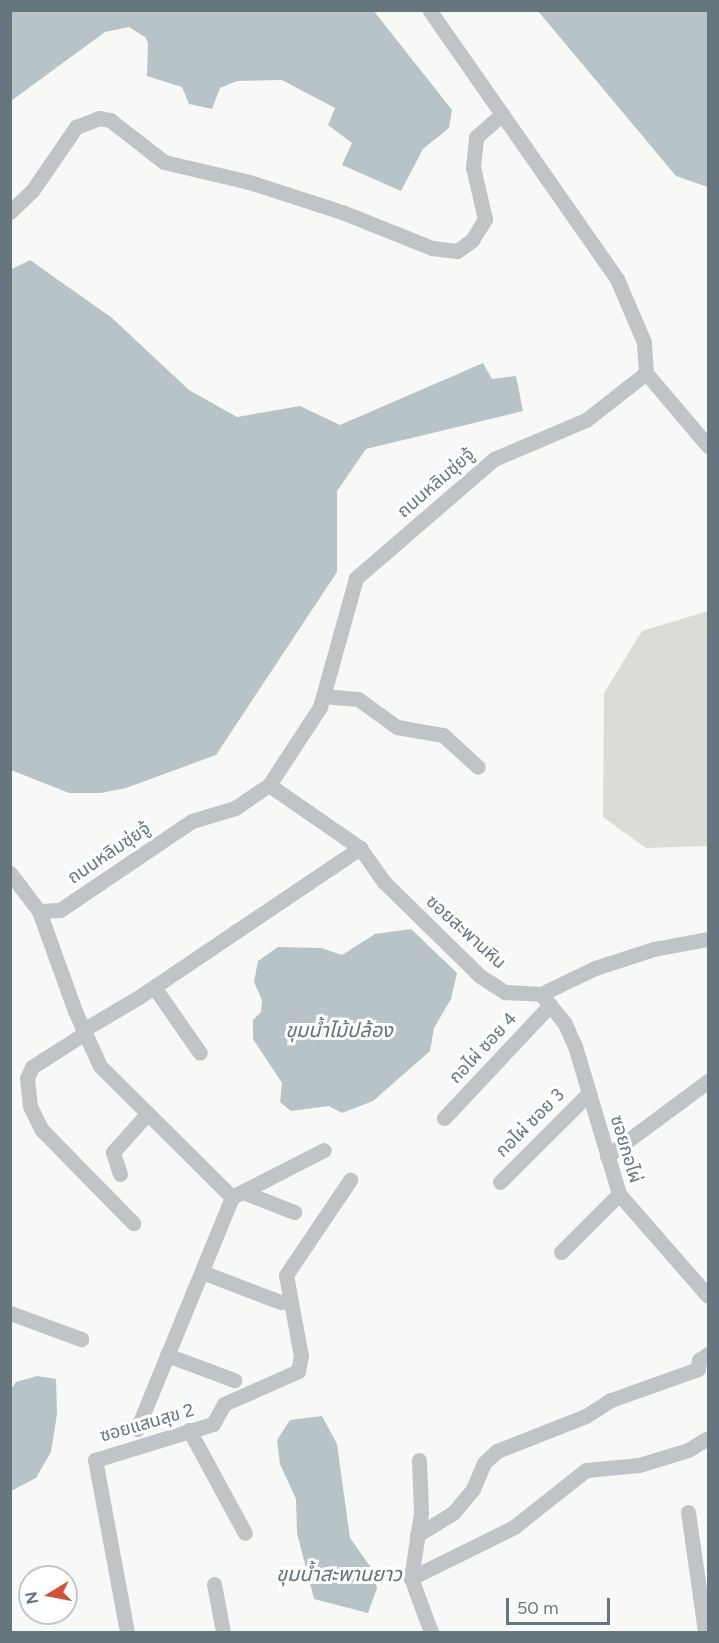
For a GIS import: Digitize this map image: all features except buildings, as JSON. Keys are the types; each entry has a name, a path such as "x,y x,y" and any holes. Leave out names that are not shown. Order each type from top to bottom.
{"street":[{"path":"429,10 617,279 644,342 646,373 708,446"},
{"path":"10,212 33,191 76,127 99,118 110,120 164,162 249,182 342,212 432,249 457,251 472,240 485,219 473,167 476,137 502,114"},
{"name":"ถนนหลิมซุ่ยจู้","path":"39,911 60,910 192,821 235,808 269,785 320,707 356,578 494,459 586,420 646,373"},
{"path":"323,696 358,699 397,727 442,735 478,767"},
{"name":"ซอยสะพานหิน","path":"269,785 360,848 384,882 480,976 505,992 546,1000 595,968 654,949 708,939"},
{"path":"133,1223 41,1129 30,1106 27,1078 32,1067 360,848"},
{"path":"10,873 39,911 84,1031 100,1066 148,1113 238,1194 294,1212"},
{"path":"154,987 200,1053"},
{"name":"ซอยกอไผ่","path":"546,1000 575,1046 619,1194 631,1212 708,1296"},
{"name":"กอไผ่ ซอย 4","path":"444,1118 546,1000"},
{"path":"607,1156 708,1081"},
{"name":"กอไผ่ ซอย 3","path":"500,1182 589,1093"},
{"path":"120,1174 113,1152 148,1113"},
{"path":"137,1429 202,1272 238,1194 324,1150"},
{"name":"ซอยแสนสุข 2","path":"128,1632 94,1460 218,1420 224,1404 298,1371 301,1356 286,1275 350,1180"},
{"path":"561,1252 619,1194"},
{"path":"202,1272 280,1302"},
{"path":"10,1313 81,1339"},
{"path":"167,1356 234,1380"},
{"path":"417,1535 453,1513 473,1489 484,1464 497,1450 586,1416 611,1400 698,1369 704,1357"},
{"path":"189,1430 245,1533"},
{"path":"411,1578 514,1527 586,1470 639,1465 688,1450 708,1438"},
{"path":"420,1460 422,1497 411,1578 431,1632"},
{"path":"688,1512 705,1632"},
{"path":"214,1584 223,1632"}],"shaded area":[{"path":"708,611 708,846 646,848 603,817 604,693 642,631"}],"water":[{"path":"373,10 452,110 449,128 423,149 401,191 342,165 352,143 328,125 335,108 282,80 237,81 220,88 212,109 189,104 182,87 147,76 148,43 145,37 129,27 105,32 11,101 11,11"},
{"path":"538,11 708,11 708,187 676,176"},
{"path":"30,260 112,318 189,390 237,417 300,406 340,425 483,363 492,379 516,376 523,411 366,449 337,491 337,572 216,755 126,788 101,793 69,793 11,770 10,270"},
{"name":"ขุมน้ำไม้ปล้อง","path":"411,929 457,973 451,999 434,1028 430,1051 373,1101 342,1113 329,1106 291,1111 280,1102 282,1083 253,1039 253,1020 261,1012 262,1000 254,982 258,961 278,947 321,948 342,955 375,934"},
{"path":"37,1376 56,1379 57,1414 51,1452 36,1478 11,1491 11,1389 16,1382"},
{"name":"ขุมน้ำสะพานยาว","path":"322,1416 337,1444 350,1538 372,1569 377,1588 368,1613 314,1599 297,1533 296,1499 280,1464 277,1440 290,1420"}]}
